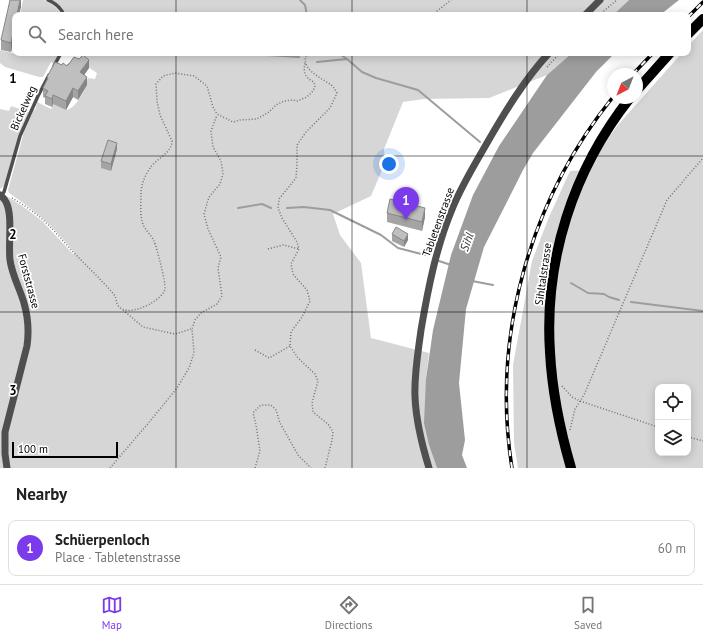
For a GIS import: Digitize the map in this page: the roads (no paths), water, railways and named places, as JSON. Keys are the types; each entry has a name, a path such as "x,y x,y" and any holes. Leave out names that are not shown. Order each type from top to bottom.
{"main road":[{"path":"691,31 703,19"},
{"path":"643,83 667,56"},
{"name":"Sihltalstrasse","path":"571,468 557,414 550,362 549,315 554,269 565,223 580,180 605,134 626,104"}],"street":[{"path":"588,12 600,0"},
{"name":"Tabletenstrasse","path":"429,468 417,421 415,374 424,314 437,252 453,207 463,186 498,124 516,96 546,56"},
{"name":"Forststrasse","path":"1,196 8,206 10,259 28,319 27,346 5,432 7,468"}],"lane":[{"path":"48,0 55,3 63,12"},
{"name":"Bickelweg","path":"1,196 4,192 20,136 38,96 59,56"}],"water":[{"path":"629,0 679,0 664,12 616,12"},
{"name":"Sihl","path":"569,56 612,56 596,72 533,153 484,247 466,309 459,383 465,440 462,455 467,468 437,468 429,445 424,423 426,379 433,330 451,255 473,195 499,146 547,75"}],"waterway":[{"path":"300,0 305,5 306,12"},
{"path":"283,56 299,57"},
{"path":"342,56 347,59"},
{"path":"317,62 347,59 362,72 376,78 418,90 480,142"},
{"path":"238,208 262,204 271,208"},
{"path":"287,208 304,207 330,210 381,235 398,248 425,255"},
{"path":"439,261 451,265"},
{"path":"472,281 493,285"},
{"path":"571,283 588,293 604,294 619,300"},
{"path":"631,302 703,311"}],"railway":[{"path":"691,14 703,2"},
{"path":"639,68 650,56"},
{"path":"512,468 507,418 507,369 513,320 524,272 539,225 559,180 584,137 608,104"}],"place":[{"name":"Schüerpenloch","path":"406,220"}]}
